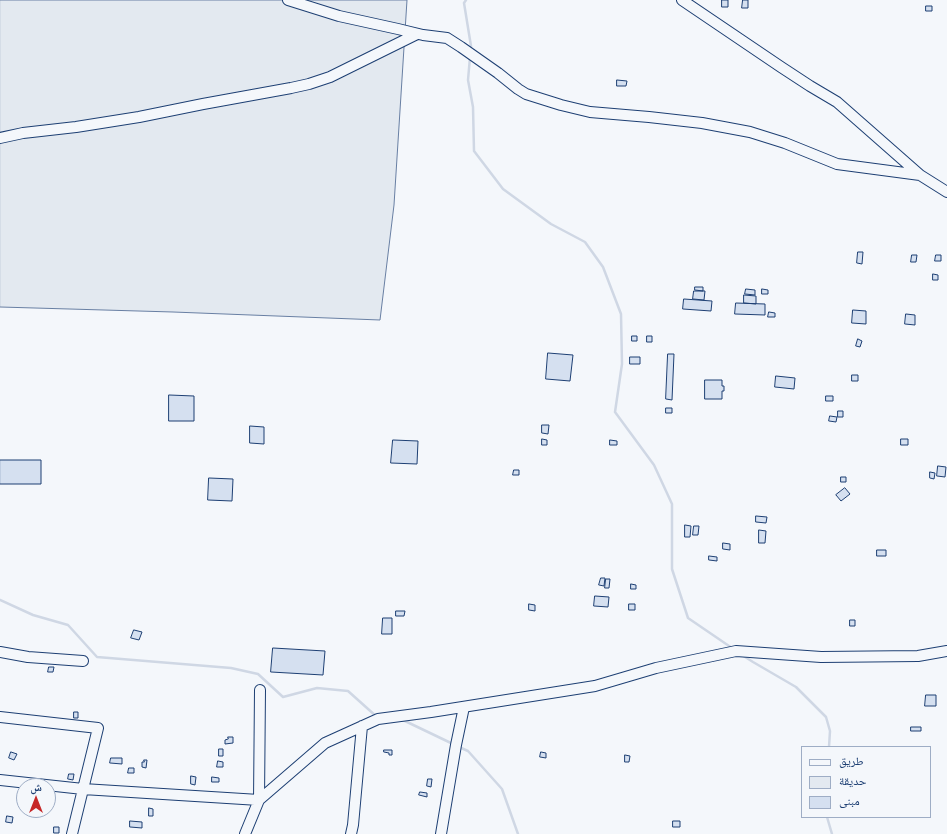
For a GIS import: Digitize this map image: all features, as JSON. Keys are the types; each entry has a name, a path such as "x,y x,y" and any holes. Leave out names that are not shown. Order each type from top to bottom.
{"street":[{"path":"288,0 339,16 417,34 447,38 498,73 518,90 536,98 561,105 590,112 702,123 750,132 785,143 837,164 920,175"},
{"path":"682,0 798,79 836,102 920,175 947,192"},
{"path":"0,138 23,133 76,127 139,117 309,84 330,77 417,34"},
{"path":"0,780 83,789 259,800 324,743 378,719 595,686 656,668 736,651 821,657 918,656 947,651"},
{"path":"0,652 28,657 83,661"},
{"path":"245,834 259,800 260,690"},
{"path":"441,834 464,707"},
{"path":"0,717 98,728 72,834"},
{"path":"351,834 362,726"}],"green space":[{"path":"0,0 407,0 394,205 380,320 0,307"}],"building":[{"path":"722,0 728,0 728,7 722,7"},
{"path":"743,0 748,0 748,8 742,8"},
{"path":"926,6 932,6 932,11 926,11"},
{"path":"617,80 627,81 626,86 617,86"},
{"path":"858,252 863,252 862,264 857,263"},
{"path":"912,255 917,255 916,262 911,262"},
{"path":"936,255 941,255 941,261 935,261"},
{"path":"933,274 938,275 938,280 933,280"},
{"path":"695,287 703,287 703,291 695,290"},
{"path":"746,289 755,290 755,295 745,294"},
{"path":"762,289 768,290 768,294 762,294"},
{"path":"694,291 705,291 704,300 693,299"},
{"path":"744,295 756,296 756,304 744,303"},
{"path":"684,299 712,301 711,311 683,309"},
{"path":"736,303 765,304 765,315 735,314"},
{"path":"853,310 866,311 866,324 852,323"},
{"path":"769,312 775,313 775,317 768,317"},
{"path":"906,314 915,315 915,325 905,324"},
{"path":"632,336 637,336 637,341 632,341"},
{"path":"647,336 652,336 652,342 647,342"},
{"path":"858,339 862,341 860,347 856,346"},
{"path":"548,353 573,355 570,381 546,379"},
{"path":"668,354 674,354 672,400 666,399"},
{"path":"630,357 640,357 640,364 630,364"},
{"path":"852,375 858,375 858,381 852,381"},
{"path":"776,376 795,378 794,389 775,387"},
{"path":"705,380 722,380 724,391 722,391 722,399 705,399"},
{"path":"169,395 194,396 194,421 169,421"},
{"path":"826,396 833,396 833,401 826,401"},
{"path":"666,408 672,408 672,413 666,413"},
{"path":"838,411 843,411 843,417 838,417"},
{"path":"830,416 837,417 836,422 829,421"},
{"path":"542,425 549,425 548,434 542,433"},
{"path":"250,426 264,427 264,444 250,443"},
{"path":"542,439 547,440 547,445 542,445"},
{"path":"901,439 908,439 908,445 901,445"},
{"path":"393,440 418,441 417,464 391,463"},
{"path":"610,440 617,441 617,445 610,445"},
{"path":"0,460 41,460 41,484 0,484"},
{"path":"938,466 946,467 945,477 937,476"},
{"path":"514,470 519,470 519,475 513,475"},
{"path":"930,472 935,473 934,479 930,478"},
{"path":"841,477 846,477 846,482 841,482"},
{"path":"209,478 233,479 232,501 208,500"},
{"path":"845,488 850,494 841,501 836,495"},
{"path":"756,516 767,517 766,523 756,522"},
{"path":"685,525 691,526 690,537 685,537"},
{"path":"694,526 699,526 698,535 693,535"},
{"path":"759,530 766,531 765,543 759,543"},
{"path":"723,543 730,544 730,550 723,549"},
{"path":"877,550 886,550 886,556 877,556"},
{"path":"709,556 717,557 717,561 709,560"},
{"path":"601,578 605,578 604,586 599,585"},
{"path":"606,579 610,579 609,588 605,588"},
{"path":"631,584 636,585 636,589 631,589"},
{"path":"595,596 609,597 608,607 594,606"},
{"path":"529,604 535,605 535,611 529,610"},
{"path":"629,604 635,604 635,610 629,610"},
{"path":"396,611 405,611 404,616 396,616"},
{"path":"383,618 392,618 392,634 382,634"},
{"path":"850,620 855,620 855,626 850,626"},
{"path":"134,630 142,632 139,640 131,638"},
{"path":"273,648 325,651 323,675 271,672"},
{"path":"49,667 54,667 53,672 48,672"},
{"path":"926,695 936,695 936,706 925,706"},
{"path":"74,712 78,712 78,718 74,718"},
{"path":"911,727 921,727 921,731 911,731"},
{"path":"228,737 233,737 233,743 225,744 225,740 228,739"},
{"path":"219,749 223,749 223,756 219,756"},
{"path":"384,750 392,750 392,755 384,752"},
{"path":"11,752 17,754 14,760 9,758"},
{"path":"541,752 546,753 546,758 540,757"},
{"path":"625,755 630,756 629,762 625,762"},
{"path":"111,758 122,758 122,764 110,763"},
{"path":"144,760 147,760 146,768 142,767 142,762 144,762"},
{"path":"218,761 223,762 223,767 217,767"},
{"path":"129,768 134,768 134,773 128,773"},
{"path":"69,774 74,774 73,780 68,779"},
{"path":"191,776 196,777 195,785 191,784"},
{"path":"212,777 219,778 219,782 212,782"},
{"path":"428,779 432,779 431,787 427,786"},
{"path":"420,792 427,793 427,797 419,795"},
{"path":"149,808 153,809 153,816 149,816"},
{"path":"7,816 13,817 12,823 6,822"},
{"path":"130,821 142,822 142,828 130,827"},
{"path":"673,821 680,821 680,827 673,827"},
{"path":"54,827 59,827 59,833 54,833"}],"waterway":[{"path":"466,0 464,3 471,50"},
{"path":"470,57 468,80 473,107 474,151 503,189 551,224 585,242 603,267 621,314 622,364 615,412 654,465 672,504 672,569 688,618 732,648"},
{"path":"0,600 33,615 68,625 97,657 231,668 258,674 283,697 317,688 348,691 377,717"},
{"path":"742,655 796,687 826,717 830,731 829,746"},
{"path":"401,720 453,744"},
{"path":"459,747 468,751 502,789 518,834"},
{"path":"827,818 832,834"}]}
